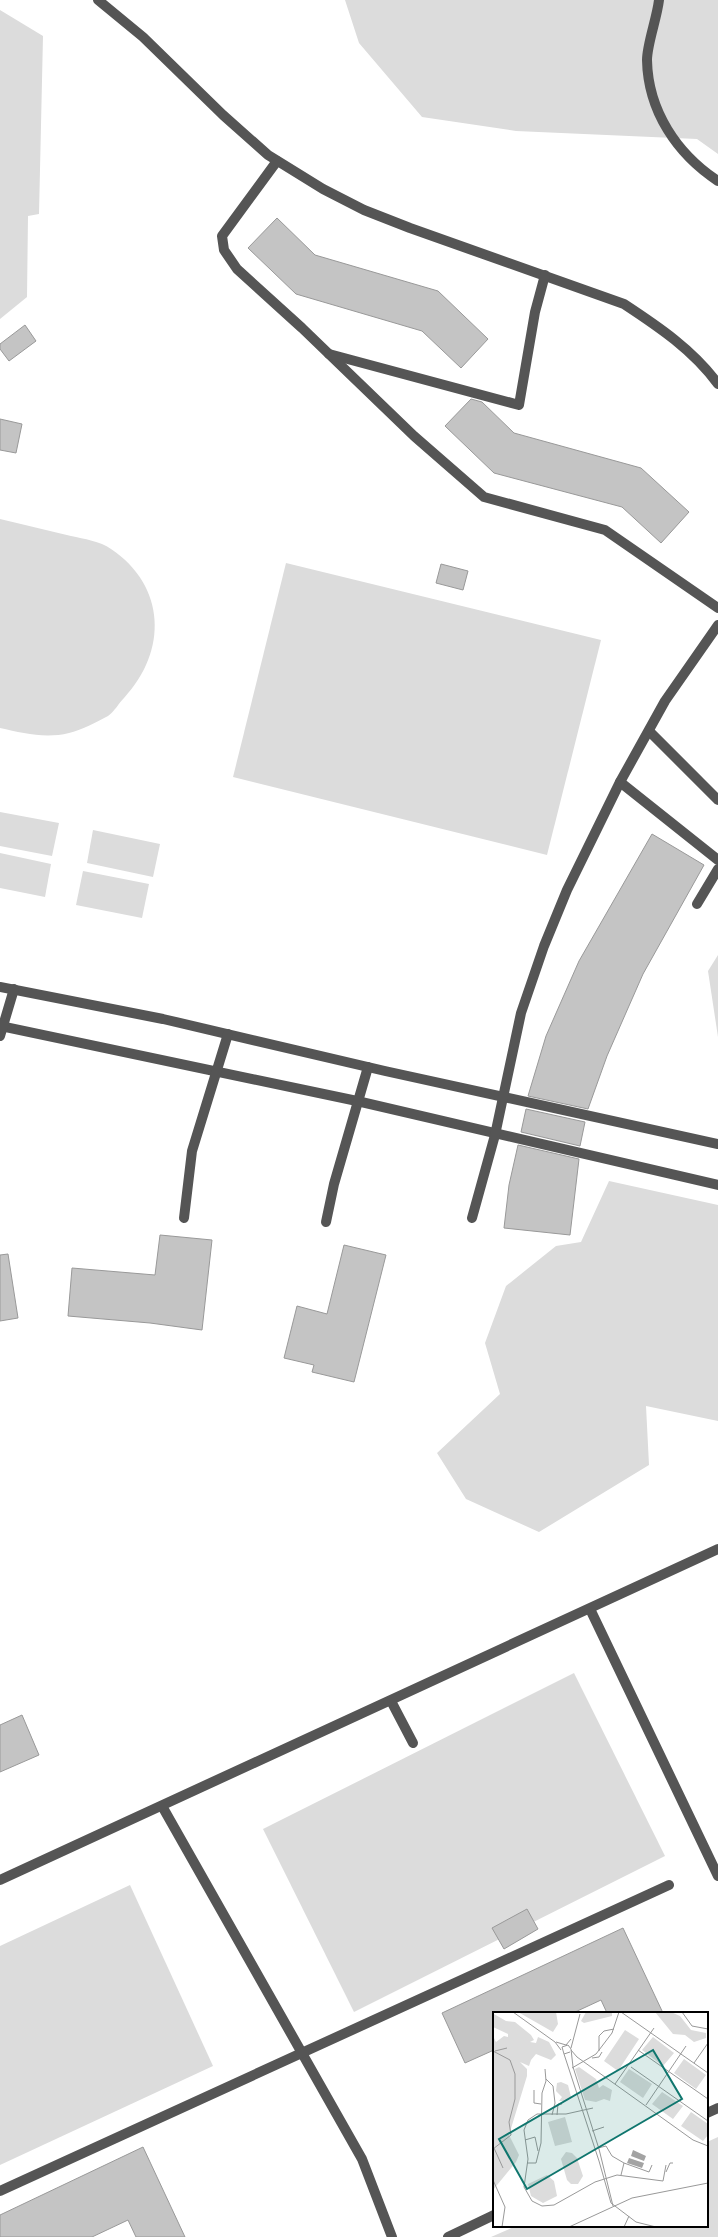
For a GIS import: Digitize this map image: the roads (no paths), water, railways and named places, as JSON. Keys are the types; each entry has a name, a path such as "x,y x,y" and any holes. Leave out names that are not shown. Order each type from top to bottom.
{"street":[{"path":"98,0 143,37 223,115 268,155 277,161 323,189 364,210 544,275 629,308 658,326 682,345 708,370 718,384"},
{"path":"659,0 647,59 653,97 666,130 685,155 702,171 718,181"},
{"path":"277,161 222,236 224,250 237,269 329,353 414,436 484,497 605,530 718,608"},
{"path":"329,353 519,405 534,312 544,275"},
{"path":"472,1218 495,1135 521,1013 544,946 568,890 620,782 665,701 718,625"},
{"path":"649,731 718,800"},
{"path":"620,782 718,860"},
{"path":"697,904 718,869"},
{"path":"0,987 163,1019 368,1067 718,1144"},
{"path":"14,989 1,1029 216,1071 357,1101 495,1135 718,1185"},
{"path":"184,1218 192,1151 228,1034"},
{"path":"326,1222 334,1184 368,1067"},
{"path":"0,1880 718,1549"},
{"path":"590,1609 718,1876"},
{"path":"391,1701 413,1743"},
{"path":"162,1806 362,2159 392,2237"},
{"path":"0,2191 669,1885"},
{"path":"708,2113 718,2108"},
{"path":"448,2237 493,2215"}]}
